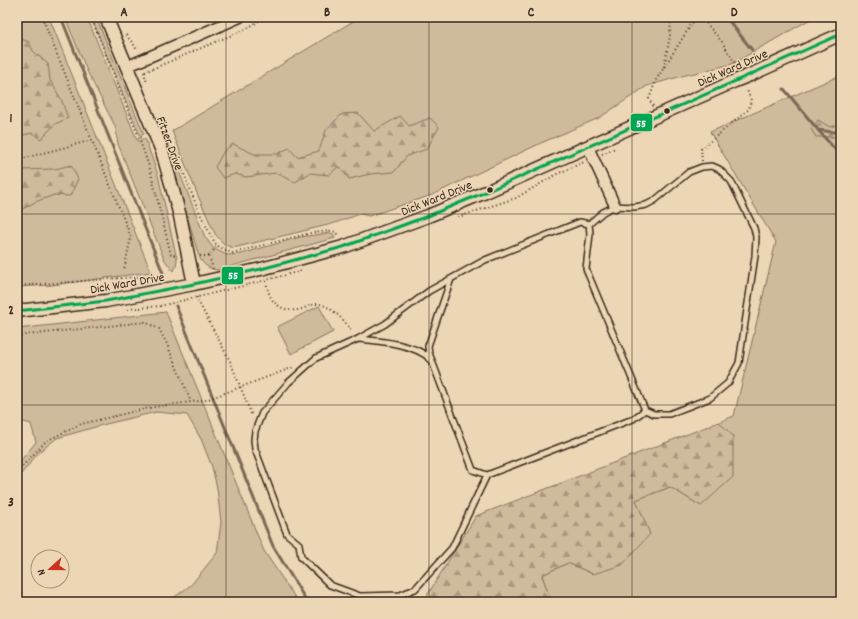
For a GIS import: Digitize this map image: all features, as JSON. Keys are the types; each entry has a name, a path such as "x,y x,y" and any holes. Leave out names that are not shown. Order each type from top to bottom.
{"street":[{"name":"Fitzer Drive","path":"106,17 162,151 178,209 194,284"},
{"path":"126,67 240,17"},
{"name":"Dick Ward Drive","path":"17,311 106,301 169,289 260,269 341,247 428,216 488,191 588,147 741,75 841,34"},
{"path":"588,147 615,206"}],"lane":[{"path":"712,166 719,169 732,182 754,228 756,237 755,256 739,363 728,383 710,398 669,414 654,414 645,410 586,269 590,234 589,224 603,212 615,206 635,207 646,205 654,201 689,172 702,167 712,166"},
{"path":"487,475 452,548 415,589 400,595 360,596 330,585 301,557 299,544 287,534 255,449 254,435 262,413 288,383 316,358 358,339 385,324 429,291 485,260 580,222 589,224"},
{"path":"451,279 428,346 431,360 473,470 487,475 633,419 645,410"},
{"path":"358,339 403,346 419,351 431,360"}],"path":[{"path":"42,17 131,238 124,270"},
{"path":"91,17 150,169 171,255 176,255"},
{"path":"145,72 246,29 265,17"},
{"path":"664,68 670,36 671,17"},
{"path":"649,99 656,80 696,17"},
{"path":"701,17 722,42 741,75"},
{"path":"702,167 701,149 749,109 751,100 747,90"},
{"path":"139,138 153,132"},
{"path":"17,160 92,140"},
{"path":"171,141 197,207 217,246 232,253 311,233 329,231 336,232 341,247"},
{"path":"199,256 208,256 217,246"},
{"path":"208,256 213,270"},
{"path":"17,286 148,276"},
{"path":"266,281 270,297 277,305 292,311 313,304 323,305 343,319 358,339"},
{"path":"197,297 230,361 252,416 258,421"},
{"path":"170,304 180,301"},
{"path":"17,336 145,322 159,329 191,402"},
{"path":"17,472 46,440 81,424 153,406 191,402 209,398 296,366"}],"green space":[{"path":"17,17 49,17 151,272 52,285 17,287"},
{"path":"65,17 87,17 137,140 139,141 145,138 158,175 177,259 176,267 173,271 164,259 118,144 115,126 87,71"},
{"path":"91,17 96,17 144,134 140,136"},
{"path":"360,17 814,17 732,64 647,86 599,118 541,143 432,195 369,216 360,214 332,224 233,248 224,244 215,234 172,131"},
{"path":"17,34 19,38 29,42 33,51 48,64 50,80 61,99 68,118 55,124 41,139 32,133 19,136 17,151"},
{"path":"841,75 841,602 551,602 542,575 568,563 593,574 635,500 670,487 701,506 733,436 719,422 734,416 776,242 710,132"},
{"path":"358,113 374,131 400,116 409,126 430,118 439,127 427,149 407,156 394,172 370,174 349,179 339,166 329,175 310,173 295,182 276,173 246,177 235,174 223,178 215,167 224,151 233,144 254,154 277,154 289,148 297,157 319,151 326,130 342,114"},
{"path":"818,120 830,127 841,124 841,137 816,137 811,129"},
{"path":"163,131 205,237 214,249 227,255 241,254 300,237 330,233 333,234 335,238 217,270 210,268 202,262 198,253 168,150 161,132"},
{"path":"71,165 78,179 70,196 54,195 35,202 17,212 17,175 20,170 55,169"},
{"path":"319,306 333,332 291,354 277,327"},
{"path":"166,312 264,551 298,602 168,602 191,585 217,553 221,522 217,488 212,467 201,439 187,415 156,412 57,438 39,452 17,479 17,465 36,442 31,424 17,420 17,329"},
{"path":"719,422 733,436 733,477 701,506 670,487 636,500 650,534 622,565 593,574 568,563 542,575 551,602 423,602 476,516"}],"waterway":[{"path":"61,17 163,273"},
{"path":"726,17 752,50"},
{"path":"784,89 818,130 841,133"},
{"path":"818,130 841,156"},
{"path":"176,306 273,546 307,602"}],"transit line":[{"name":"55","path":"17,311 106,301 194,284 261,269 343,247 428,216 488,191 841,34"}]}
